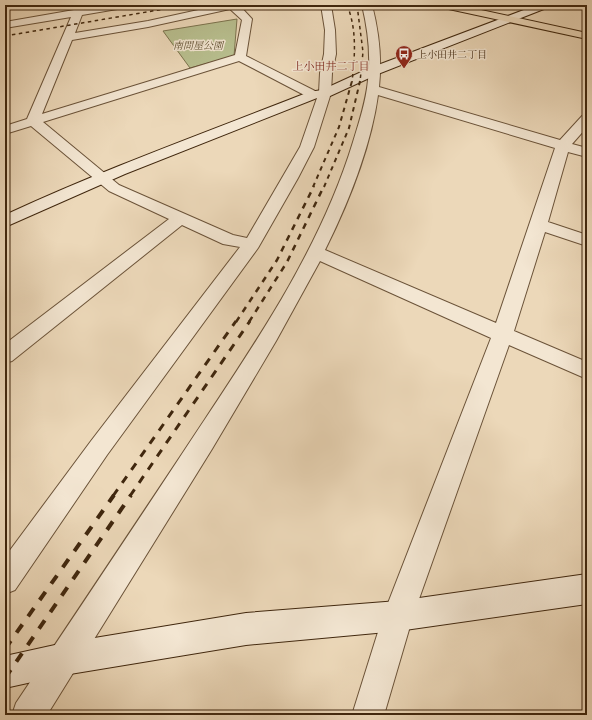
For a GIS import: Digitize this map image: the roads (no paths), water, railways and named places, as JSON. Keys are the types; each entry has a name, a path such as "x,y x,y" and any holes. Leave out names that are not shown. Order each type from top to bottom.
{"main road":[{"path":"444,5 587,29"},
{"path":"477,5 587,36"}],"street":[{"path":"5,25 80,9 123,5"},
{"path":"69,37 156,22 233,5 247,19 240,57"},
{"path":"5,580 99,448 252,244 290,178 307,146 330,54 330,30 326,5"},
{"path":"28,715 264,344 316,253 339,206 360,144 374,80 375,57 373,34 367,5"},
{"path":"5,222 39,205 102,178 320,94 374,80 546,5"},
{"path":"33,121 80,9"},
{"path":"5,130 240,57 320,94"},
{"path":"374,80 587,153"},
{"path":"368,715 398,616 503,333 563,145 587,119"},
{"path":"33,121 114,188 229,240 252,244"},
{"path":"5,355 180,218"},
{"path":"539,224 587,241"},
{"path":"316,253 503,333 587,371"},
{"path":"5,672 64,659 246,629 398,616 587,589"}],"railway":[{"path":"5,36 188,5"},
{"path":"347,5 354,33 352,82"},
{"path":"357,5 363,52 360,82"},
{"path":"313,187 339,127 352,81"},
{"path":"324,187 349,128 360,81"},
{"path":"236,322 277,260 314,186"},
{"path":"249,322 287,262 324,186"},
{"path":"113,496 236,321"},
{"path":"130,496 250,321"},
{"path":"5,649 114,495"},
{"path":"5,678 131,495"}],"place":[{"name":"上小田井二丁目","path":"404,69"}],"district":[{"name":"上小田井二丁目","path":"331,66"}],"park label":[{"name":"南問屋公園","path":"198,45"}]}
